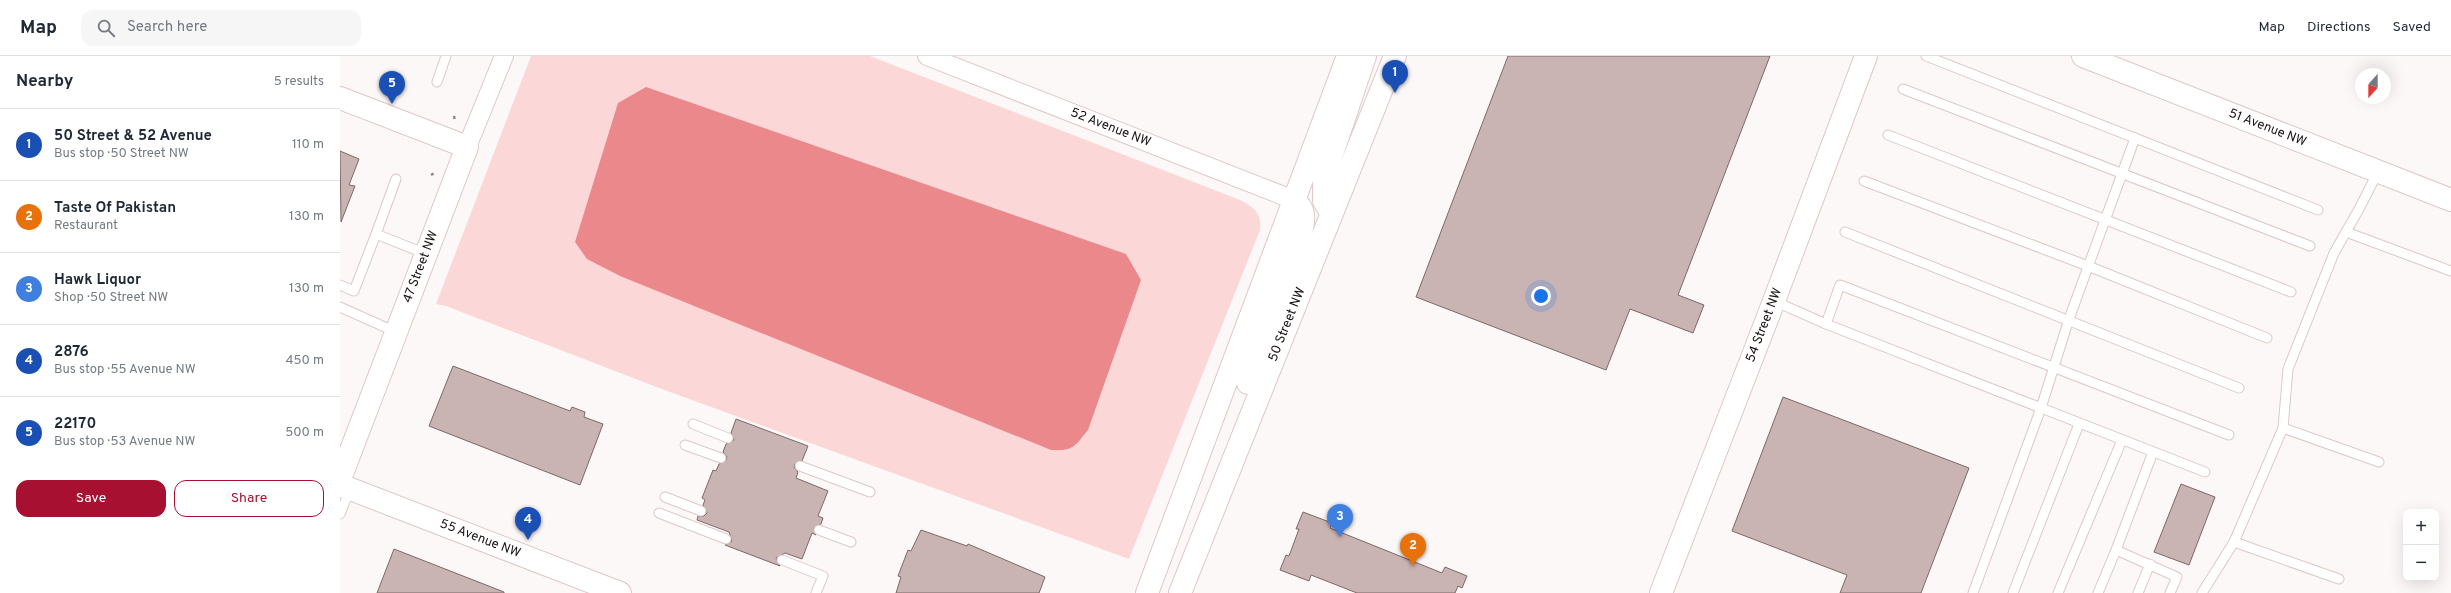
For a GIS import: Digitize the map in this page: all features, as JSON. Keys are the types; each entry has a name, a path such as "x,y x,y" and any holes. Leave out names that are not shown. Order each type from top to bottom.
{"street":[{"name":"47 Street NW","path":"343,484 396,332 504,56"},
{"name":"52 Avenue NW","path":"927,56 1294,200"},
{"path":"1147,593 1348,56"},
{"path":"1331,212 1324,201 1324,178 1365,56"},
{"name":"50 Street NW","path":"1180,593 1226,473 1395,56"},
{"name":"54 Street NW","path":"1660,593 1774,301 1866,56"},
{"name":"51 Avenue NW","path":"2083,56 2451,200"},
{"path":"340,98 468,147"},
{"path":"1226,473 1251,372 1301,234 1304,217 1302,206 1294,200"},
{"name":"55 Avenue NW","path":"343,484 586,587 620,593"}],"lane":[{"path":"437,82 446,56"},
{"path":"1926,56 2318,210"},
{"path":"1903,89 2310,246"},
{"path":"1888,134 2106,218 2291,292"},
{"path":"1973,593 2041,408 2069,319 2135,138"},
{"path":"2202,593 2234,542 2283,428 2288,369 2334,254 2378,171"},
{"path":"340,285 354,291 396,179"},
{"path":"1864,181 2088,266 2266,338"},
{"path":"1845,232 2069,319 2239,388"},
{"path":"2346,232 2451,271"},
{"path":"376,234 426,254"},
{"path":"1826,324 1840,285 2229,435"},
{"path":"1774,301 1826,324 2205,472"},
{"path":"340,307 396,332"},
{"path":"693,424 728,438"},
{"path":"2013,593 2079,424"},
{"path":"2283,428 2379,462"},
{"path":"2058,593 2122,440"},
{"path":"685,445 721,458"},
{"path":"2098,593 2153,452"},
{"path":"800,466 870,492"},
{"path":"340,514 343,484"},
{"path":"665,497 701,511"},
{"path":"658,513 726,539"},
{"path":"819,530 851,542"},
{"path":"2234,542 2339,579"},
{"path":"2116,550 2177,577 2170,593"},
{"path":"782,560 823,576 816,593"},
{"path":"2138,593 2150,564"}],"path":[{"path":"454,116 455,121"},
{"path":"431,175 436,172"}],"shaded area":[{"path":"531,56 870,56 1240,200 1253,208 1260,219 1260,230 1129,559 659,388 446,306 436,304"},
{"path":"646,87 1126,254 1141,280 1088,430 1073,447 1065,450 1051,450 620,276 587,259 575,242 618,103"}],"building":[{"path":"1508,56 1770,56 1678,295 1704,305 1693,333 1630,309 1606,370 1416,297"},
{"path":"340,151 359,159 349,185 355,186 341,222"},
{"path":"453,366 570,411 572,407 585,412 584,417 603,424 580,485 429,426"},
{"path":"1783,397 1969,468 1921,593 1840,593 1847,575 1732,531"},
{"path":"736,419 808,446 802,461 795,464 794,467 798,472 796,478 828,491 818,516 823,518 821,524 814,528 816,535 812,533 802,559 785,553 776,558 780,566 725,545 732,541 729,532 697,520 698,516 704,516 707,513 703,505 705,500 702,498 713,470 716,471 719,464 726,460 727,457 723,452 726,444 734,440 731,433"},
{"path":"2181,484 2215,497 2189,565 2154,552"},
{"path":"1303,512 1332,523 1330,528 1442,573 1445,567 1467,576 1462,588 1458,586 1455,593 1357,593 1311,575 1309,581 1280,570 1286,555 1289,556 1299,529 1296,529"},
{"path":"921,530 967,546 968,544 1045,577 1039,593 896,593 901,577 898,576 908,550 911,551"},
{"path":"394,549 504,592 504,593 377,593"}],"place":[{"name":"50 Street & 52 Avenue","path":"1395,93"},
{"name":"22170","path":"392,104"},
{"name":"Hawk Liquor","path":"1340,537"},
{"name":"2876","path":"528,540"},
{"name":"Taste Of Pakistan","path":"1413,566"}]}
